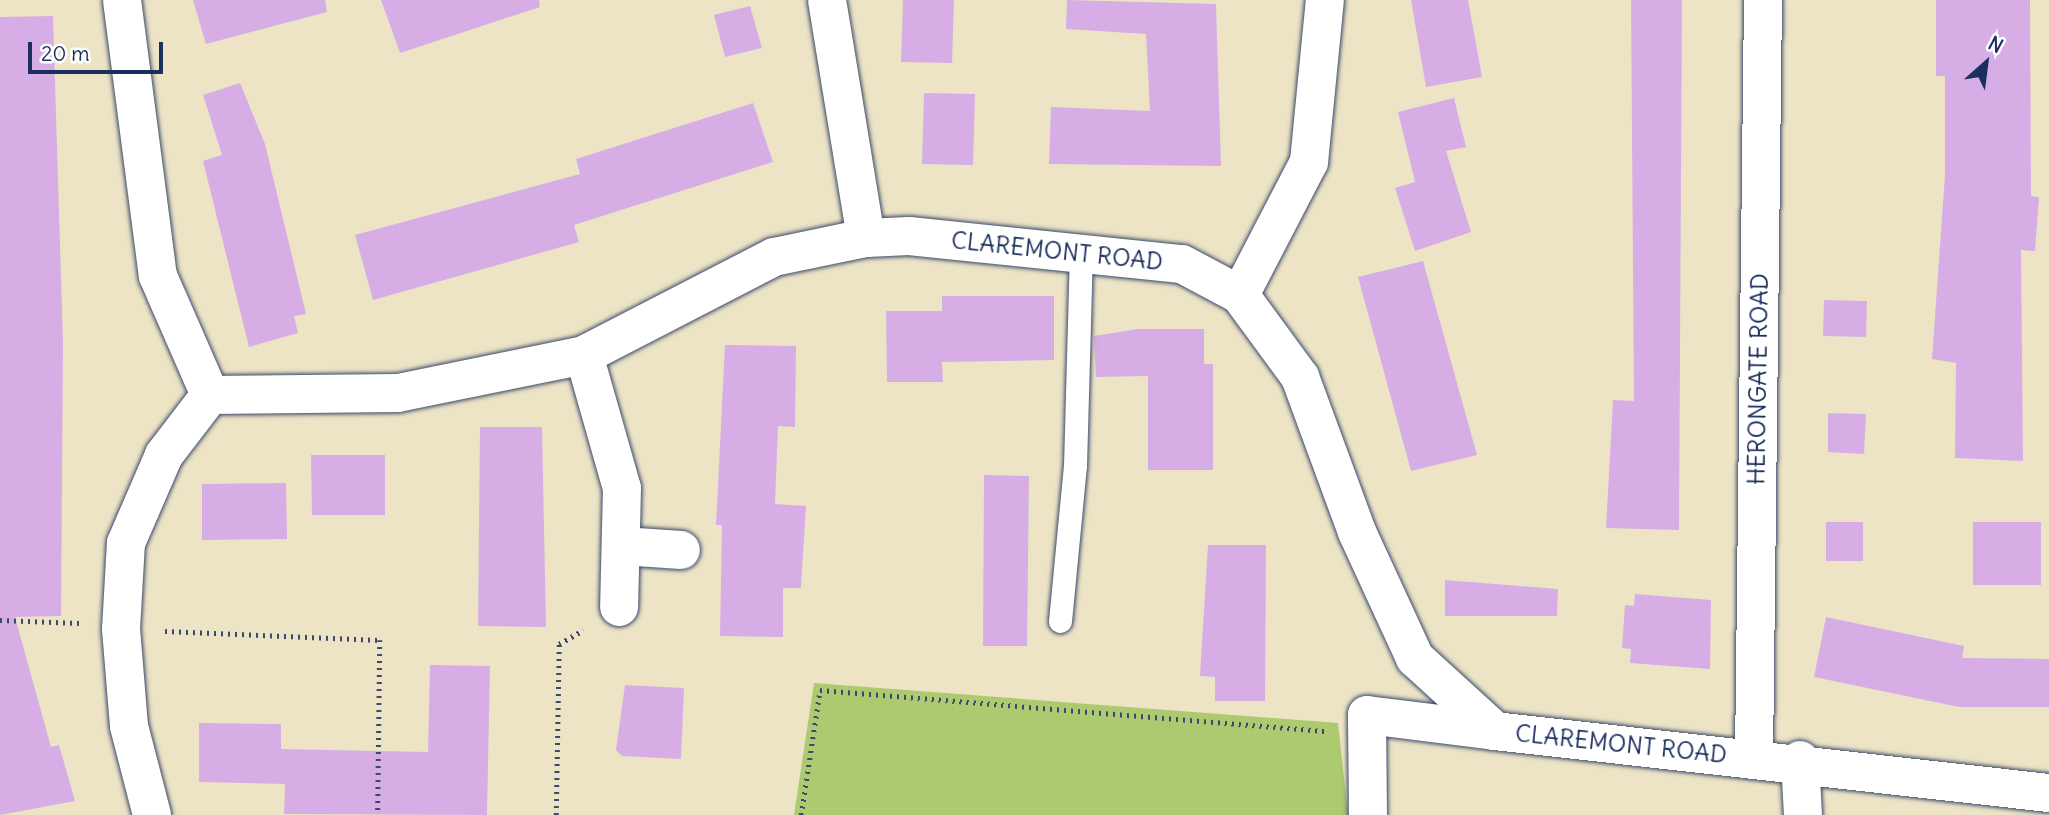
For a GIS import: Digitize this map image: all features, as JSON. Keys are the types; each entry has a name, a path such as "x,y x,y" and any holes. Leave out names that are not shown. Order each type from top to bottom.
{"street":[{"path":"121,0 158,276 210,395 164,455 126,543 121,629 129,726 152,815"},
{"path":"827,0 866,238"},
{"path":"1240,295 1309,162 1325,0"},
{"name":"HERONGATE ROAD","path":"1754,758 1762,0"},
{"name":"CLAREMONT ROAD","path":"210,395 398,393 584,355 774,257 866,238 1082,249 1182,264 1240,295 1300,377 1357,532 1415,658 1495,731 1754,758 1800,760 2049,793"},
{"path":"584,355 622,488 619,607"},
{"path":"622,546 681,550"},
{"path":"1368,815 1367,715 1495,731"},
{"path":"1800,760 1803,815"}],"lane":[{"path":"1060,621 1075,467 1082,249"}],"path":[{"path":"556,815 559,645 619,607"},
{"path":"0,620 121,629 380,640 378,815"},
{"path":"801,815 820,690 1325,731 1367,715"}],"green space":[{"path":"814,683 1338,723 1348,815 794,815"}],"building":[{"path":"193,0 325,0 327,12 206,44"},
{"path":"381,0 539,0 540,7 400,53"},
{"path":"903,0 954,0 952,63 901,62"},
{"path":"1067,0 1216,4 1221,166 1049,164 1051,107 1150,111 1146,34 1066,29"},
{"path":"1411,0 1468,0 1482,77 1426,87"},
{"path":"1631,0 1682,0 1679,530 1606,528 1613,400 1634,401"},
{"path":"1936,0 2030,0 2031,196 2039,197 2035,251 2021,250 2023,461 1955,458 1956,363 1932,359 1945,175 1945,76 1936,76"},
{"path":"750,6 762,48 725,57 714,15"},
{"path":"53,16 63,343 61,616 15,617 51,747 59,745 75,801 0,815 0,17"},
{"path":"240,83 265,144 306,314 294,316 298,333 249,347 203,161 222,155 203,95"},
{"path":"924,93 975,94 973,165 922,164"},
{"path":"1454,98 1466,147 1446,151 1471,232 1415,251 1395,188 1415,182 1398,112"},
{"path":"753,103 773,162 574,225 579,242 373,300 355,235 580,174 576,159"},
{"path":"1423,261 1477,455 1411,471 1358,277"},
{"path":"942,296 1054,296 1054,360 942,362 943,382 887,382 886,311 942,311"},
{"path":"1824,300 1867,301 1866,337 1823,336"},
{"path":"1138,329 1204,329 1204,364 1213,364 1213,470 1148,470 1148,376 1096,377 1094,336"},
{"path":"725,345 796,346 795,427 778,426 775,504 806,506 801,588 783,588 783,637 720,636 722,525 716,525"},
{"path":"1828,413 1866,414 1864,454 1828,452"},
{"path":"480,427 542,427 546,627 478,626"},
{"path":"311,455 385,455 385,515 312,515"},
{"path":"984,475 1029,476 1027,646 983,646"},
{"path":"286,483 287,539 202,540 202,484"},
{"path":"1826,522 1863,522 1863,561 1826,561"},
{"path":"1973,522 2041,522 2041,585 1973,585"},
{"path":"1208,545 1266,545 1265,701 1215,701 1215,677 1200,676"},
{"path":"1445,580 1558,589 1557,616 1445,616"},
{"path":"1635,594 1711,600 1710,669 1630,663 1631,649 1622,648 1625,605 1634,606"},
{"path":"1826,617 1964,646 1962,658 2049,659 2049,707 1959,707 1814,677"},
{"path":"430,665 490,666 487,815 284,814 285,784 199,782 199,723 281,724 281,749 428,752"},
{"path":"625,685 684,688 681,759 622,756 616,750"}]}
